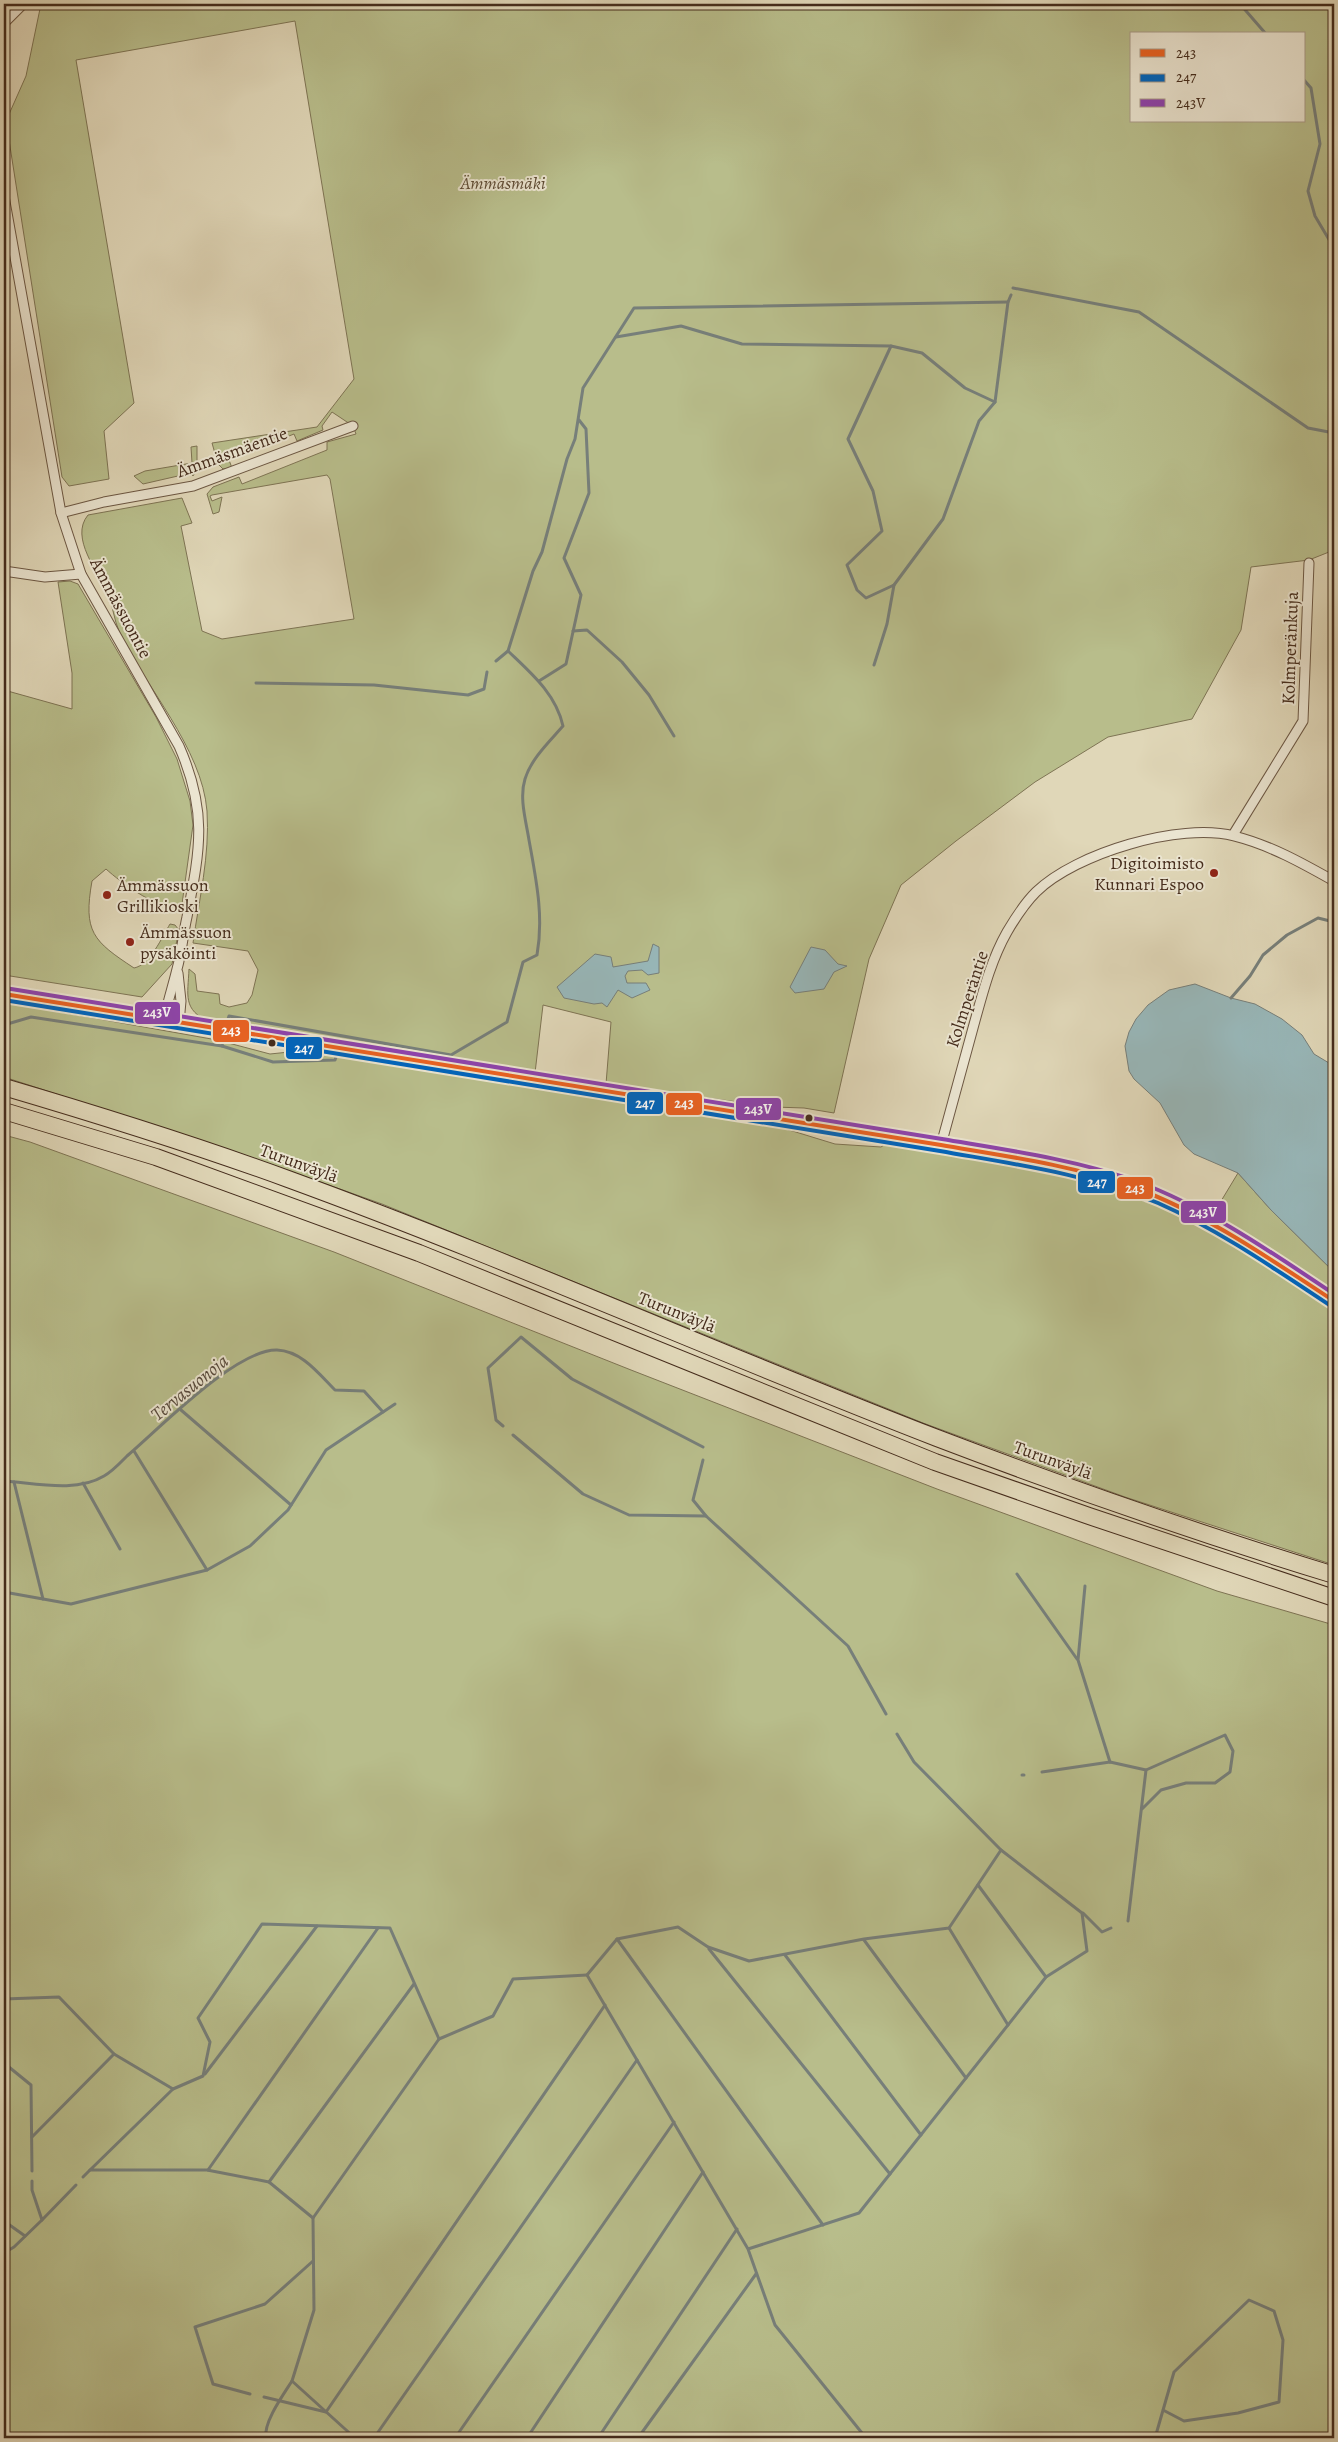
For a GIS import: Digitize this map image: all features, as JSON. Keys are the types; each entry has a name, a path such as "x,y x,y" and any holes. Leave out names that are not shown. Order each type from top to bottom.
{"highway":[{"name":"Turunväylä","path":"4,1087 162,1136 288,1179 425,1231 938,1438 1093,1496 1334,1575"},
{"path":"4,1111 156,1157 420,1253 935,1462 1334,1598"}],"main road":[{"path":"4,994 941,1145 1069,1168 1134,1187 1199,1216 1334,1301"}],"street":[{"path":"4,23 23,4"},
{"name":"Ämmässuontie","path":"4,196 61,513 82,574 179,746 191,774 198,809 200,839 178,968 164,1020"},
{"name":"Ämmäsmäentie","path":"61,513 104,502 194,486 353,426"},
{"name":"Kolmperänkuja","path":"1233,835 1303,721 1309,563"},
{"path":"4,571 46,577 82,574"},
{"name":"Kolmperäntie","path":"941,1145 986,980 1007,932 1036,893 1064,872 1133,842 1196,834 1233,835 1280,852 1334,880"},
{"name":"Ämmässuontie","path":"178,968 181,1001 178,1023"}],"green space":[{"name":"Ämmäsmäki","path":"41,4 1334,4 1334,550 1309,560 1251,567 1241,630 1192,719 1108,737 1035,782 901,885 869,959 834,1113 804,1108 774,1107 606,1084 611,1022 543,1005 535,1073 210,1022 201,1017 191,1007 188,994 189,969 195,974 197,991 219,994 220,1004 229,1007 247,1003 252,995 258,970 248,951 193,943 207,844 207,811 203,787 184,741 119,631 110,599 88,555 82,534 83,524 88,515 182,498 192,523 181,526 202,631 222,639 354,619 330,479 327,475 212,495 210,496 212,501 222,497 219,512 213,514 207,494 213,487 239,477 242,484 327,450 327,442 356,434 353,426 332,412 322,426 323,430 297,441 294,434 229,460 232,468 223,469 218,464 212,443 317,427 354,379 295,21 76,60 134,403 104,431 109,479 69,486 62,477 6,121 26,76"},
{"path":"197,446 197,469 193,476 191,473 143,484 134,476 145,471 192,463 191,447"},
{"path":"70,581 78,584 156,717 177,759 190,801 193,825 182,904 175,907 154,902 132,889 106,869 92,881 89,912 94,934 109,950 134,968 140,966 150,956 170,924 175,925 179,930 172,964 142,997 4,975 4,690 72,709 72,673 58,582"},
{"path":"4,1002 217,1040 270,1054 299,1051 442,1070 763,1122 835,1144 881,1147 884,1145 958,1154 1073,1178 1169,1209 1243,1249 1334,1308 1334,1565 1125,1497 923,1423 382,1204 250,1157 4,1077"},
{"path":"4,1135 30,1142 334,1252 937,1489 1217,1591 1334,1625 1334,2438 4,2438"},
{"path":"1238,1173 1271,1210 1334,1272 1334,1293 1266,1247 1212,1216"}],"water":[{"path":"653,944 659,947 659,973 648,975 642,970 628,971 625,976 627,983 646,983 650,990 632,998 618,990 607,1007 602,1003 594,1004 564,998 557,987 595,954 611,957 613,967 648,961"},
{"path":"811,947 825,950 838,964 847,966 834,972 824,989 795,993 790,987"},
{"path":"1195,984 1231,998 1255,1004 1282,1019 1302,1035 1314,1054 1334,1066 1334,1272 1271,1210 1238,1173 1194,1154 1184,1145 1160,1103 1134,1079 1129,1071 1125,1046 1129,1032 1136,1019 1148,1005 1169,990"}],"waterway":[{"path":"1240,4 1264,32"},
{"path":"1306,82 1311,88 1320,144 1308,191 1315,216 1334,248"},
{"path":"1013,288 1139,312 1308,428 1334,433"},
{"path":"874,665 887,624 894,585 943,519 979,421 995,402 1008,302 1011,295"},
{"path":"496,661 508,651 533,571 542,552 567,459 575,439 583,388 634,308 1008,302"},
{"path":"616,337 681,326 742,344 891,346 922,353 965,388 995,402"},
{"path":"891,346 848,439 873,491 882,531 847,565 857,590 866,598 894,585"},
{"path":"539,681 566,664 581,595 564,558 589,493 586,429 579,420"},
{"path":"573,631 587,630 622,662 649,695 674,736"},
{"path":"227,1022 229,1016 451,1055 507,1022 523,962 537,955 540,926 538,898 524,809 523,786 536,758 563,726 560,714 549,694 534,676 508,651"},
{"path":"256,683 374,685 468,695 484,689 487,672"},
{"path":"1231,998 1250,976 1263,955 1287,935 1318,918 1334,922"},
{"path":"4,1025 31,1017 222,1046 273,1062 335,1060 336,1057"},
{"path":"222,1046 223,1039"},
{"path":"503,1426 496,1420 488,1368 521,1337 572,1379 703,1447"},
{"name":"Tervasuonoja","path":"4,1481 68,1486 93,1481 104,1476 199,1392 241,1362 260,1353 277,1350 294,1354 309,1364 335,1390 364,1391 383,1412"},
{"path":"4,1592 71,1604 207,1570 250,1546 288,1510 326,1450 395,1404"},
{"path":"181,1410 291,1505"},
{"path":"513,1435 583,1494 629,1515 706,1516 848,1646 886,1714"},
{"path":"134,1451 207,1570"},
{"path":"703,1460 693,1500 706,1516"},
{"path":"14,1482 43,1599"},
{"path":"83,1483 120,1549"},
{"path":"1017,1574 1077,1659"},
{"path":"1085,1586 1078,1660 1110,1762"},
{"path":"897,1734 914,1762 1001,1850"},
{"path":"1128,1921 1146,1770 1225,1735 1233,1751 1230,1772 1215,1783 1186,1783 1161,1790 1142,1809"},
{"path":"1042,1772 1110,1762 1146,1770"},
{"path":"748,2249 859,2213 1046,1977 1087,1951 1082,1913 1001,1850 949,1928 864,1939 749,1961 708,1947 678,1927 617,1939 587,1975 748,2249 775,2325 866,2438"},
{"path":"978,1885 1046,1977"},
{"path":"1083,1913 1102,1932 1111,1928"},
{"path":"355,2438 292,2381 314,2310 313,2218 269,2182 207,2170 90,2170 173,2089 203,2076 210,2042 198,2018 262,1924 390,1928 439,2039 493,2016 513,1979 587,1975"},
{"path":"205,2074 317,1926"},
{"path":"208,2170 378,1928"},
{"path":"949,1928 1008,2025"},
{"path":"617,1939 823,2225"},
{"path":"864,1940 966,2078"},
{"path":"709,1949 890,2174"},
{"path":"785,1955 921,2135"},
{"path":"269,2182 414,1984"},
{"path":"4,1999 59,1997 114,2054 173,2089"},
{"path":"264,2397 326,2412 605,2005"},
{"path":"313,2218 439,2039"},
{"path":"32,2137 114,2054"},
{"path":"374,2438 637,2060"},
{"path":"4,2063 31,2085 32,2171"},
{"path":"455,2438 674,2122"},
{"path":"83,2177 90,2170"},
{"path":"527,2438 703,2172"},
{"path":"32,2181 32,2190 42,2220 76,2185"},
{"path":"4,2253 14,2247 42,2220"},
{"path":"4,2221 25,2236"},
{"path":"598,2438 737,2229"},
{"path":"250,2394 213,2384 195,2327 265,2304 313,2261"},
{"path":"638,2438 756,2274"},
{"path":"1155,2438 1174,2372 1249,2300 1274,2311 1283,2340 1279,2402 1238,2413 1184,2421 1163,2410"},
{"path":"266,2438 271,2417 292,2381"}],"transit line":[{"name":"243V","path":"5,988 942,1139 1064,1161 1136,1181 1188,1204 1287,1262 1334,1294"},
{"name":"243","path":"4,994 941,1145 1062,1167 1110,1179 1186,1210 1237,1238 1334,1301"},
{"name":"247","path":"4,1000 940,1151 1078,1177 1132,1193 1158,1203 1203,1225 1331,1306"}],"place":[{"name":"Digitoimisto Kunnari Espoo","path":"1214,873"},
{"name":"Ämmässuon Grillikioski","path":"107,895"},
{"name":"Ämmässuon pysäköinti","path":"130,942"}]}
